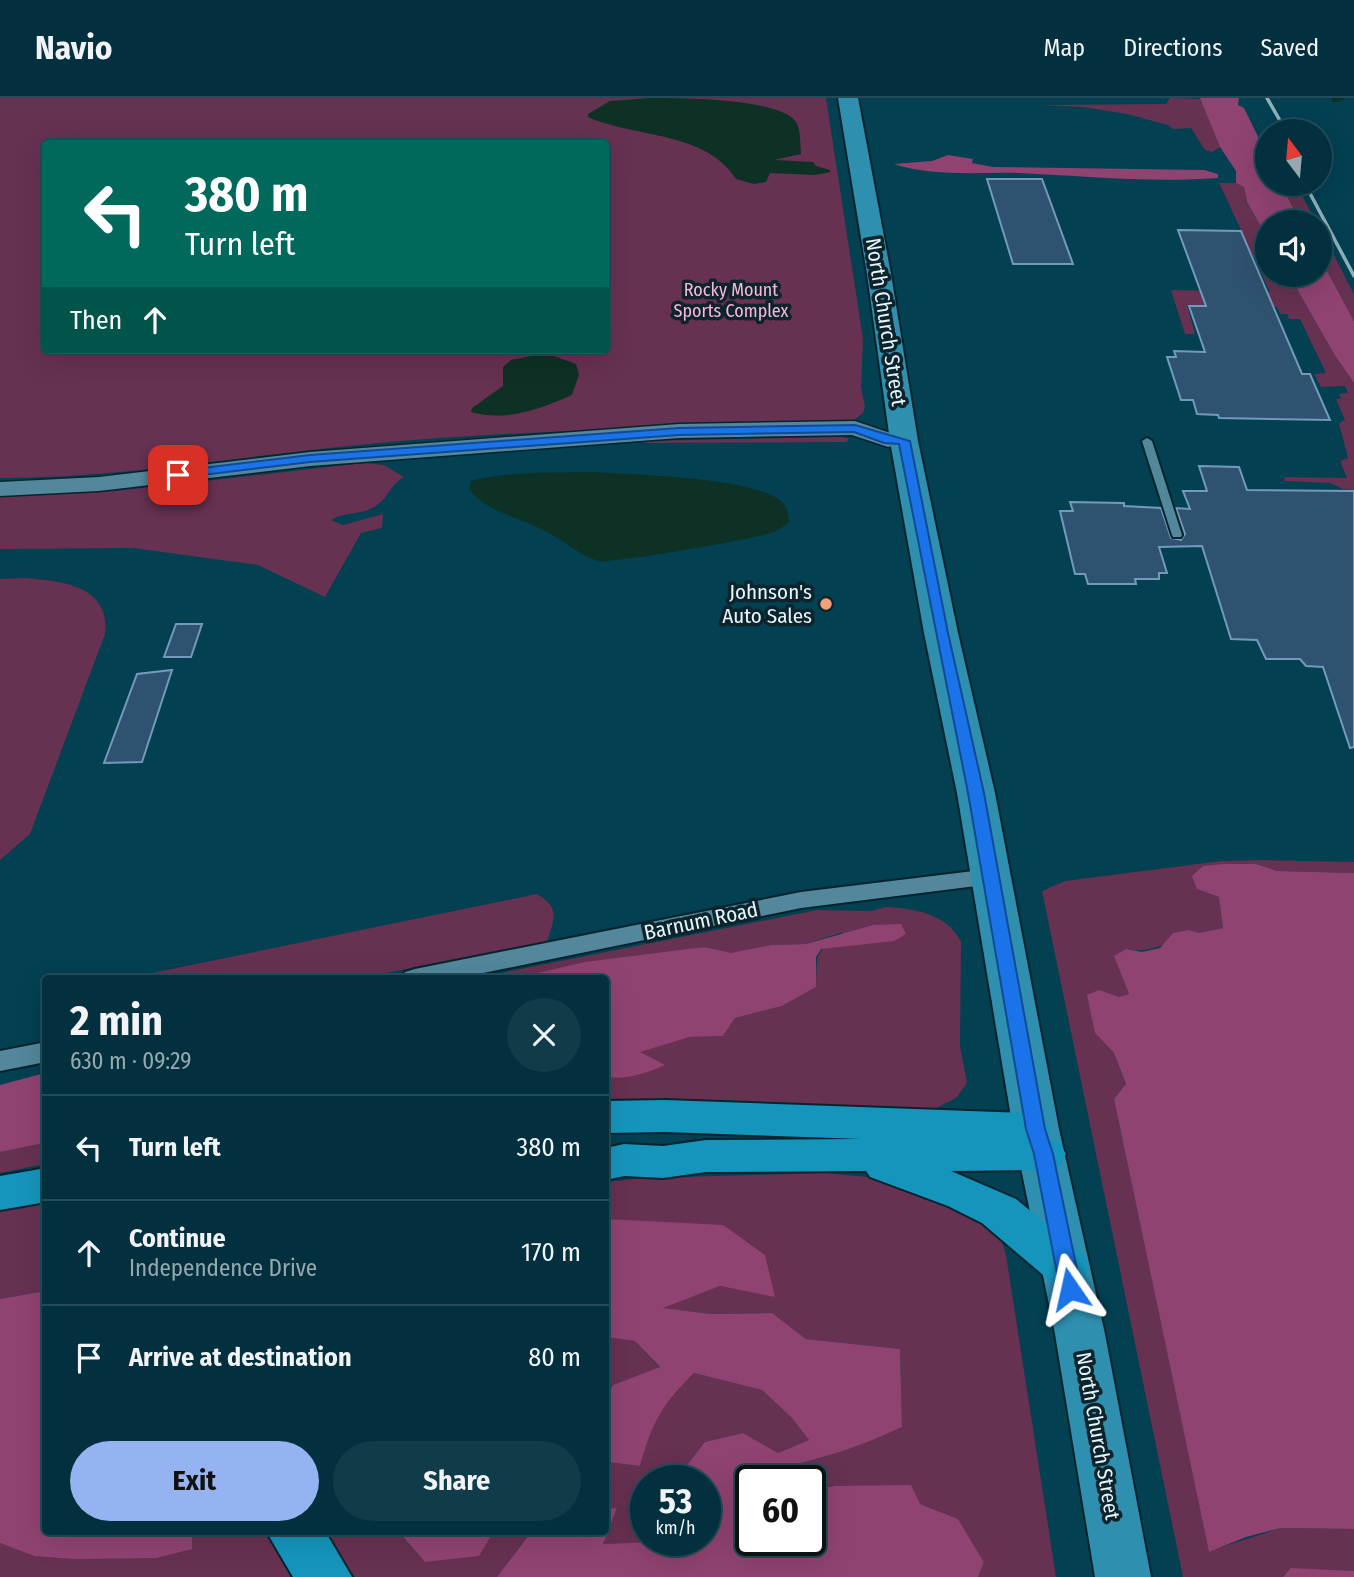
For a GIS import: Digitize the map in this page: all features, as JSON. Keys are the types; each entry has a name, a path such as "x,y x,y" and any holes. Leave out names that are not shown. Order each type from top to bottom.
{"highway":[{"path":"609,1117 665,1116 1040,1142"},
{"path":"609,1163 624,1160 663,1162 706,1156 857,1155 1040,1142"},
{"path":"857,1155 965,1194 999,1211 1066,1266"},
{"path":"0,1193 42,1186"},
{"path":"297,1535 324,1577"}],"main road":[{"name":"North Church Street","path":"848,98 879,274 896,440 990,877 1123,1577"}],"street":[{"path":"0,489 99,484 310,458 418,449 857,448 896,440"},
{"name":"Barnum Road","path":"430,975 801,900 990,877"},
{"path":"0,1061 42,1053"}],"lane":[{"path":"1147,442 1177,535"}],"green space":[{"name":"Rocky Mount Sports Complex","path":"0,98 826,98 863,339 861,388 865,406 863,413 854,420 839,425 604,430 428,439 138,470 0,478"},
{"path":"1170,98 1201,99 1220,147 1212,152 1205,150 1191,128 1173,129 1168,125 1127,114 1083,107 1038,105 1166,104"},
{"path":"1219,183 1236,183 1244,187 1247,202 1255,216 1255,260"},
{"path":"1287,196 1302,196 1310,210 1294,210"},
{"path":"1332,251 1354,294 1354,321 1332,280"},
{"path":"1268,287 1296,287 1354,383 1354,490 1343,489 1330,483 1284,481 1285,477 1347,478 1340,461 1348,458 1339,423 1345,420 1336,399 1341,399 1339,394 1348,393 1345,386 1321,387 1314,374 1326,373 1300,319 1289,319 1287,314 1280,314 1277,307 1187,305 1195,334 1185,334 1171,290 1270,292"},
{"path":"849,439 846,442 635,441"},
{"path":"364,463 384,465 404,477 375,506 331,520 343,525 383,514 382,528 361,533 325,597 258,565 133,548 0,549 0,497 116,491"},
{"path":"24,578 67,584 92,596 100,605 105,618 105,634 30,834 0,860 0,579"},
{"path":"1221,861 1354,862 1354,873 1277,871 1256,864 1203,866 1197,889 1219,897 1223,928 1199,933 1189,930 1152,949 1126,949 1124,979 1129,994 1119,998 1099,990 1095,1033 1114,1053 1126,1084 1114,1099 1209,1551 1281,1528 1354,1529 1354,1571 1291,1569 1283,1577 1183,1577 1042,891 1065,881"},
{"path":"537,894 550,904 554,915 547,942 376,975 151,975"},
{"path":"885,907 929,914 948,925 961,942 960,1046 967,1083 956,1098 932,1110 870,1113 832,1106 609,1102 609,1077 664,1065 638,1052 690,1037 723,1036 735,1018 782,1006 816,987 819,955 843,932 806,944 771,945 731,954 704,947 534,975 491,975 817,910 871,911"},
{"path":"42,1143 42,1165 0,1173 0,1152"},
{"path":"824,1173 890,1179 949,1199 1000,1235 1006,1255 1056,1577 978,1577 984,1562 958,1519 920,1504 834,1486 826,1488 826,1465 792,1465 861,1445 902,1427 900,1349 806,1339 772,1313 711,1314 662,1308 720,1286 775,1296 630,1221 609,1219 609,1182 642,1178"},
{"path":"42,1197 42,1292 0,1299 0,1204"},
{"path":"609,1337 635,1341 660,1368 613,1385 609,1392"},
{"path":"694,1373 762,1390 792,1418 809,1440 778,1453 743,1433 705,1442 687,1465 640,1465 649,1436 665,1406"},
{"path":"609,1462 632,1465 630,1543 602,1544 606,1535 609,1535 609,1528 617,1509 609,1509"},
{"path":"192,1535 274,1535 296,1577 0,1577 0,1543 34,1556 191,1549"},
{"path":"325,1535 401,1535 425,1562 479,1555 492,1535 529,1535 497,1577 355,1577 333,1552"}],"shaded area":[{"path":"650,98 728,101 770,108 786,114 798,125 801,154 774,160 813,162 830,172 815,175 770,173 766,182 754,184 736,179 723,163 688,144 588,117 588,114 610,101"},
{"path":"1200,98 1239,98 1238,105 1244,108 1255,130 1255,196 1287,196 1294,210 1255,210 1255,216 1247,202 1244,187 1236,183 1236,171 1220,147"},
{"path":"948,155 973,159 972,163 993,167 1204,170 1218,174 1218,178 1143,179 956,173 924,171 894,164 932,161"},
{"path":"1332,280 1354,321 1354,383 1296,287 1332,287"},
{"path":"531,356 554,356 576,364 579,375 572,395 548,405 510,415 471,412 472,408 503,386 503,367 511,360"},
{"path":"594,472 664,476 747,487 782,502 787,509 789,522 776,531 744,539 655,555 598,561 545,531 491,507 469,489 471,481 501,476"},
{"path":"1256,864 1277,871 1354,873 1354,1529 1281,1528 1246,1537 1209,1552 1114,1099 1126,1084 1114,1053 1095,1033 1087,995 1099,990 1119,997 1129,994 1114,956 1126,949 1142,952 1160,948 1173,933 1189,930 1199,933 1223,928 1219,897 1197,889 1192,876 1203,866"},
{"path":"901,924 906,934 894,941 821,949 816,957 816,987 782,1006 735,1018 723,1036 690,1037 640,1052 665,1065 629,1077 609,1077 609,975 529,975 585,962 704,947 731,953 771,945 806,944 873,925"},
{"path":"42,1074 42,1143 0,1152 0,1085"},
{"path":"609,1219 723,1225 765,1255 775,1297 720,1286 663,1308 711,1314 772,1313 806,1339 900,1349 902,1427 861,1445 793,1465 735,1465 735,1556 826,1556 826,1488 911,1485 920,1504 958,1519 984,1562 978,1577 497,1577 529,1535 606,1535 603,1544 630,1543 630,1556 721,1556 721,1465 687,1465 705,1442 743,1433 778,1453 809,1440 792,1418 762,1390 694,1373 659,1415 640,1465 609,1462 609,1392 613,1385 660,1367 635,1341 609,1337"},
{"path":"42,1292 42,1535 192,1535 192,1549 156,1558 74,1559 34,1556 0,1543 0,1299"},
{"path":"617,1508 609,1529 609,1509"},
{"path":"401,1535 492,1535 479,1556 425,1562"},
{"path":"1291,1568 1354,1571 1354,1577 1283,1577"}],"building":[{"path":"987,179 1042,179 1073,264 1013,264"},
{"path":"1178,230 1241,231 1255,264 1255,287 1265,287 1302,374 1310,374 1330,420 1219,418 1218,415 1197,414 1193,400 1181,400 1167,357 1176,357 1174,351 1205,352 1189,306 1206,306"},
{"path":"1199,466 1239,467 1247,490 1354,491 1354,747 1350,748 1323,667 1306,666 1300,659 1266,659 1257,640 1231,639 1202,546 1159,547 1167,573 1159,573 1159,579 1135,579 1136,584 1088,584 1085,574 1075,574 1060,511 1073,511 1070,502 1124,503 1124,506 1161,508 1171,538 1181,540 1185,534 1176,508 1190,509 1183,491 1207,491"},
{"path":"176,624 202,624 191,657 164,657"},
{"path":"172,670 142,762 104,763 137,674"}],"waterway":[{"path":"1334,100 1342,98"}],"railway":[{"path":"1267,98 1279,119"},
{"path":"1311,196 1354,276"}],"place":[{"name":"Johnson's Auto Sales","path":"826,604"}],"route":[{"path":"178,475 310,458 679,431 855,428 888,440 904,441 941,633 976,793 1036,1129 1070,1289"}]}
